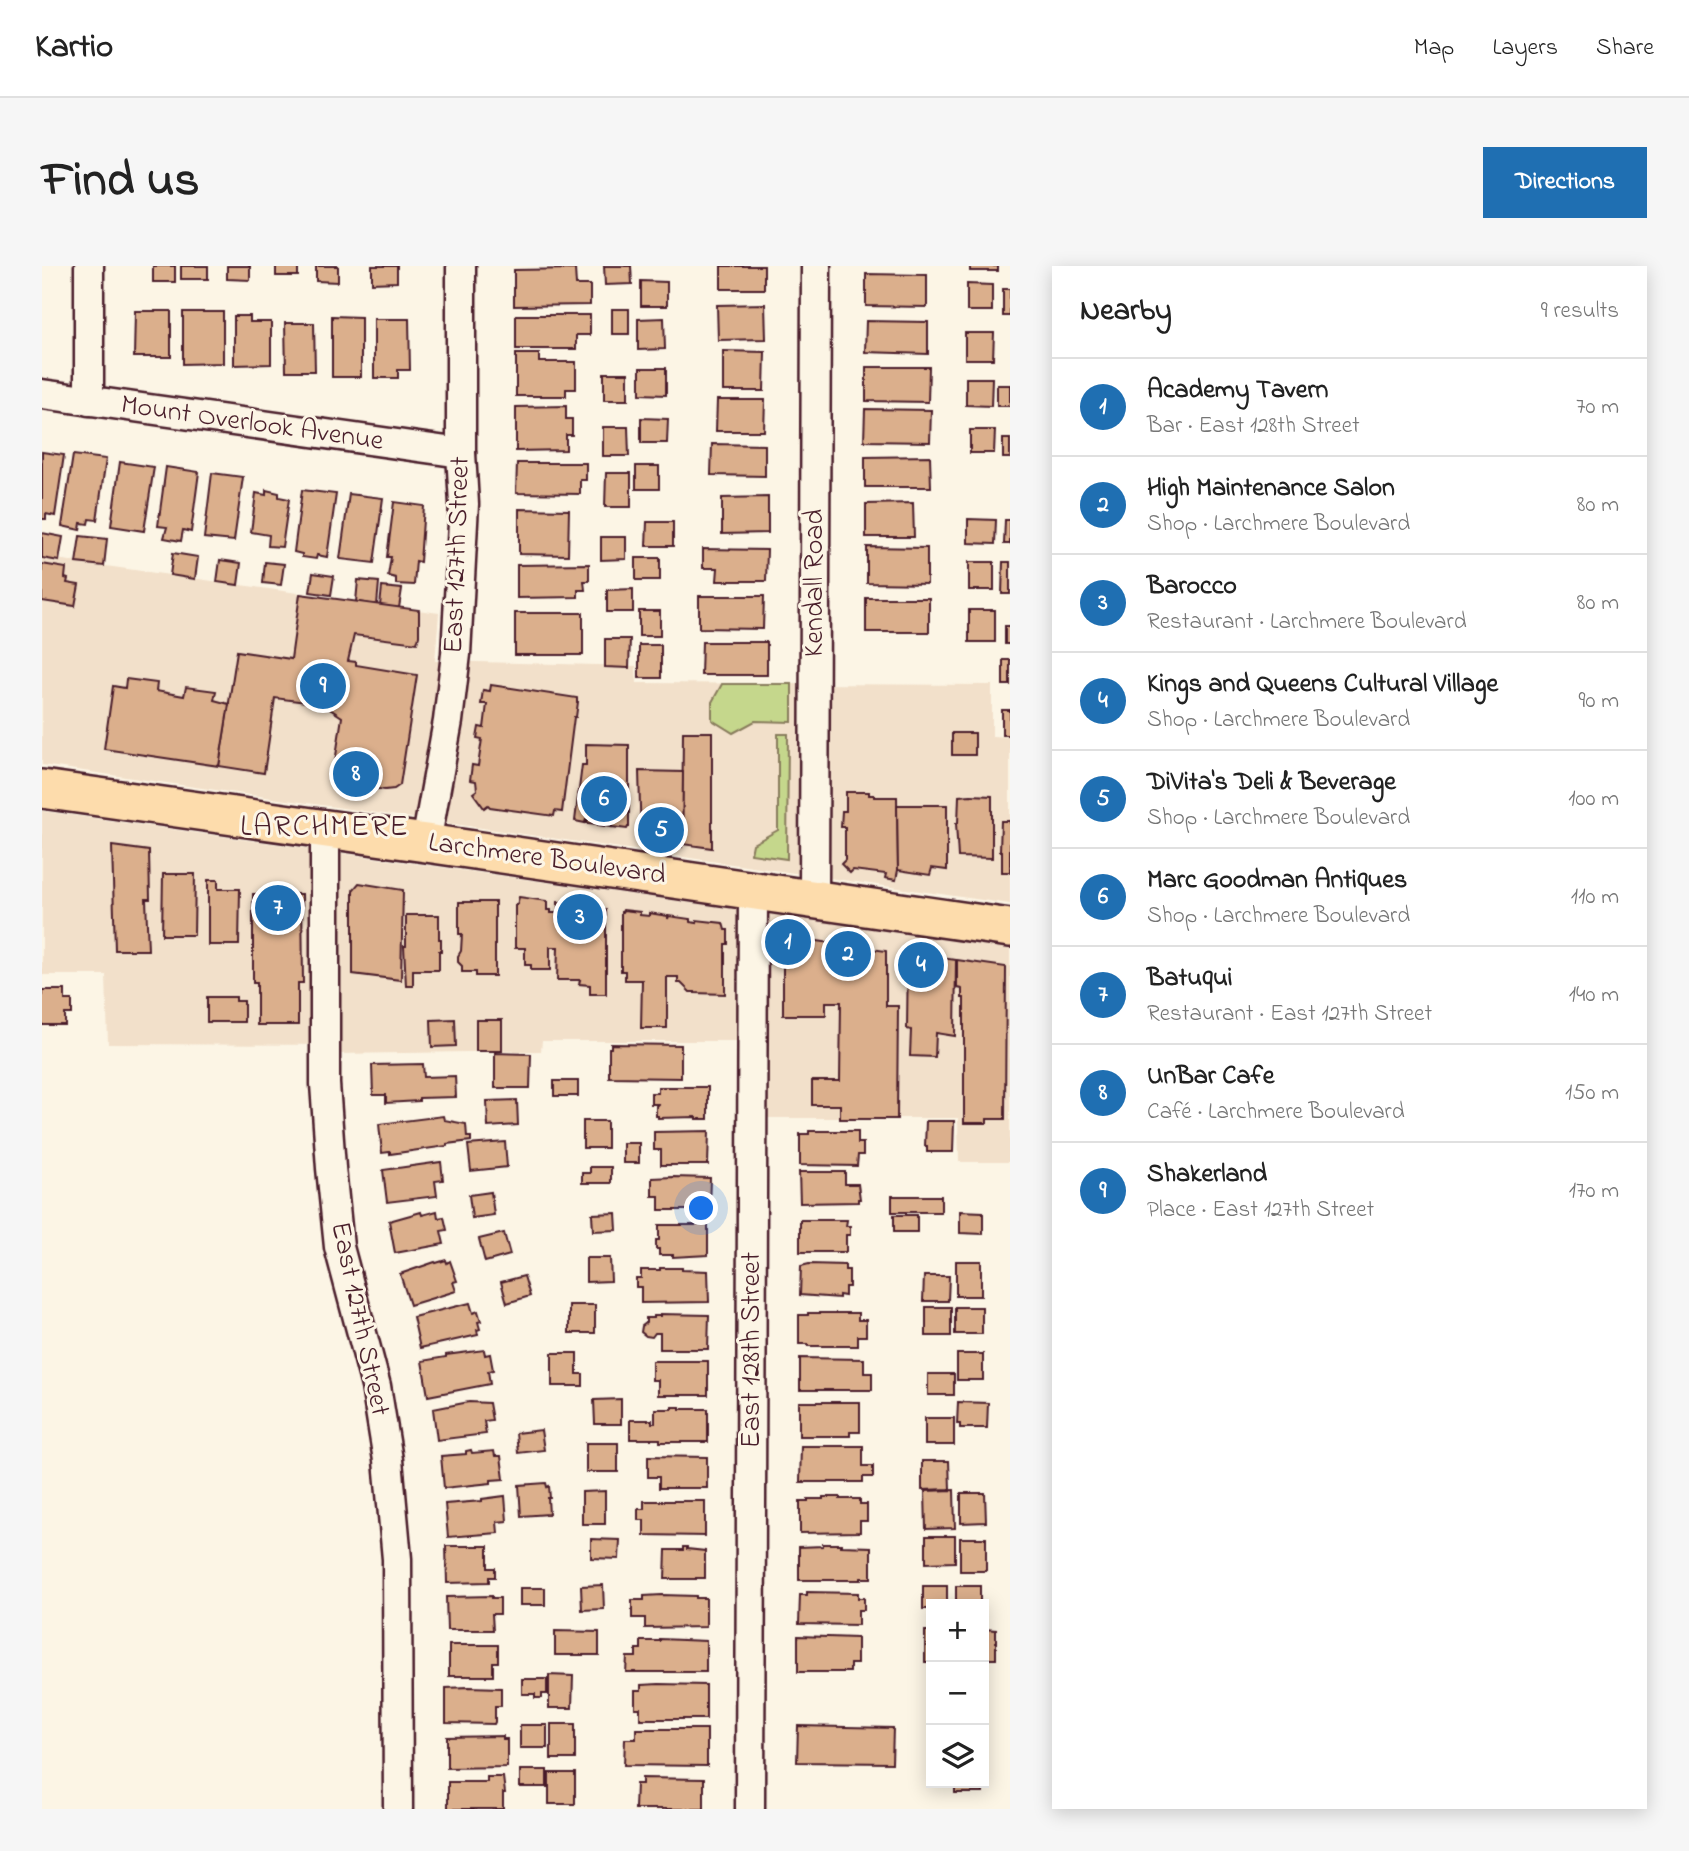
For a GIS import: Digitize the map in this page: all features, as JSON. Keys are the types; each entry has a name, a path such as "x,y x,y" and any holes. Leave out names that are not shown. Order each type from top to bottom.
{"main road":[{"name":"Larchmere Boulevard","path":"42,789 1010,928"}],"street":[{"path":"89,266 89,401"},
{"name":"East 127th Street","path":"426,843 448,721 456,654 464,504 461,453 461,266"},
{"name":"Kendall Road","path":"814,899 816,266"},
{"name":"Mount Overlook Avenue","path":"42,394 461,453"},
{"name":"East 127th Street","path":"325,829 325,1084 331,1168 339,1247 376,1386 388,1460 397,1559 398,1809"},
{"name":"East 128th Street","path":"750,1809 753,890"}],"shaded area":[{"path":"42,557 439,613 435,661 636,666 637,683 992,685 992,736 1010,737 1010,904 42,765"},
{"path":"42,811 1010,948 1010,1162 959,1162 958,1118 766,1118 766,1043 542,1041 541,1051 338,1054 337,1045 108,1044 106,975 42,975"}],"green space":[{"path":"722,684 792,684 792,722 755,721 733,733 712,720 712,702"},
{"path":"778,734 788,734 787,859 751,854 753,844 778,830"}],"building":[{"path":"153,266 175,266 175,282 153,282"},
{"path":"181,266 208,266 208,279 181,279"},
{"path":"227,266 250,266 250,280 227,279"},
{"path":"276,266 298,266 298,276 276,276"},
{"path":"316,266 338,266 338,282 316,281"},
{"path":"372,266 397,266 397,282 372,283"},
{"path":"604,266 631,266 632,284 605,285"},
{"path":"721,266 764,266 764,289 721,289"},
{"path":"970,266 998,266 998,271 970,271"},
{"path":"575,269 576,285 590,285 590,305 514,306 514,270"},
{"path":"866,274 927,275 927,307 866,306"},
{"path":"641,281 667,282 667,306 641,306"},
{"path":"967,284 992,285 992,311 967,311"},
{"path":"1003,289 1010,289 1010,316 1003,316"},
{"path":"765,304 766,339 718,340 717,305"},
{"path":"612,309 629,309 629,334 612,334"},
{"path":"135,311 171,311 171,357 134,357"},
{"path":"183,312 223,312 223,363 183,364"},
{"path":"516,315 590,315 590,335 576,335 576,349 516,349"},
{"path":"234,316 250,316 250,322 271,322 271,364 234,365"},
{"path":"332,316 361,317 361,377 332,377"},
{"path":"664,318 665,349 638,350 638,319"},
{"path":"374,319 409,319 410,370 398,370 398,378 374,378"},
{"path":"866,321 928,322 928,354 865,352"},
{"path":"285,323 314,323 315,371 286,371"},
{"path":"965,333 994,333 993,359 965,359"},
{"path":"723,351 765,352 764,391 723,391"},
{"path":"516,354 539,354 539,362 576,362 576,389 566,389 566,396 516,396"},
{"path":"866,367 929,367 928,402 866,401"},
{"path":"640,368 666,368 666,395 640,394"},
{"path":"604,373 628,373 628,400 604,400"},
{"path":"966,378 992,378 991,406 966,405"},
{"path":"997,385 1010,385 1010,406 997,406"},
{"path":"717,400 765,400 764,431 716,431"},
{"path":"566,406 566,419 572,419 572,435 566,435 566,450 516,451 516,407"},
{"path":"865,409 931,410 930,442 864,441"},
{"path":"641,418 668,419 667,443 641,443"},
{"path":"603,427 628,427 629,456 603,456"},
{"path":"970,430 995,430 994,453 970,453"},
{"path":"1003,439 1010,439 1010,458 1003,458"},
{"path":"712,444 765,445 765,476 711,475"},
{"path":"42,452 64,455 55,516 46,514 46,519 42,519"},
{"path":"73,455 106,459 97,520 89,519 88,524 81,523 80,530 62,526"},
{"path":"930,456 931,487 865,487 865,457"},
{"path":"120,462 154,467 144,531 111,526"},
{"path":"517,463 586,463 586,480 580,480 580,494 516,493"},
{"path":"636,466 659,466 659,489 636,489"},
{"path":"166,467 199,472 191,532 183,530 181,541 164,538 167,527 158,526"},
{"path":"212,473 243,477 234,541 204,538"},
{"path":"606,473 631,473 631,507 605,507"},
{"path":"266,490 289,499 282,547 268,546 269,535 251,532 256,493 266,495"},
{"path":"302,490 336,494 327,557 302,557 302,554 294,552"},
{"path":"349,494 383,498 374,563 340,559"},
{"path":"768,497 768,533 722,534 722,498"},
{"path":"394,502 424,506 420,562 416,561 414,585 396,584 396,578 388,576 391,557 387,557"},
{"path":"913,503 914,537 866,537 866,504"},
{"path":"519,509 569,510 568,555 519,554"},
{"path":"968,519 996,520 995,544 968,543"},
{"path":"1005,520 1010,520 1010,544 1004,544"},
{"path":"647,522 673,522 673,546 646,546"},
{"path":"42,533 63,537 59,561 42,558"},
{"path":"80,536 107,539 104,566 76,563"},
{"path":"601,537 626,537 626,559 601,560"},
{"path":"867,547 927,548 927,584 867,583"},
{"path":"703,549 767,550 766,581 717,581 718,568 703,568"},
{"path":"173,553 198,557 195,579 170,575"},
{"path":"636,558 660,558 660,580 636,580"},
{"path":"220,560 241,563 238,585 217,582"},
{"path":"265,562 284,564 281,585 263,583"},
{"path":"969,562 994,562 994,590 969,590"},
{"path":"1003,562 1010,562 1010,594 1002,594"},
{"path":"42,564 66,568 67,583 79,585 75,606 42,601"},
{"path":"589,564 589,581 584,581 585,590 578,590 578,597 517,598 517,565"},
{"path":"313,573 334,576 331,595 310,592"},
{"path":"358,580 379,582 377,605 356,602"},
{"path":"382,587 402,589 399,608 380,606"},
{"path":"633,589 633,612 607,612 607,590"},
{"path":"300,594 419,610 417,643 354,635 348,661 356,662 356,665 417,675 400,785 394,789 332,782 342,717 322,704 275,698 264,773 219,766 237,651 291,659"},
{"path":"699,596 764,596 763,629 699,628"},
{"path":"866,598 929,598 929,632 866,632"},
{"path":"969,610 995,610 995,642 969,642"},
{"path":"639,611 660,611 660,636 639,636"},
{"path":"515,613 583,613 583,655 515,655"},
{"path":"1005,626 1010,626 1010,644 1005,644"},
{"path":"605,639 630,639 629,668 605,667"},
{"path":"702,642 767,642 767,675 701,675"},
{"path":"639,645 661,645 661,678 639,678"},
{"path":"1003,660 1010,660 1010,685 1003,685"},
{"path":"126,679 157,683 156,691 184,696 186,687 216,691 214,700 229,704 219,766 104,749 113,686 125,688"},
{"path":"491,685 577,698 562,812 555,811 554,816 488,805 484,808 473,793 477,790 476,781 470,780 472,765 478,766 482,739 477,738 479,727 484,728 487,704 481,704 483,690 490,691"},
{"path":"1002,710 1010,710 1010,735 1002,735"},
{"path":"683,732 712,732 712,848 682,844"},
{"path":"952,733 975,733 975,755 952,755"},
{"path":"586,744 629,745 627,829 612,827 611,824 611,827 598,825 599,822 587,823 586,819 585,823 575,821 582,765 586,765"},
{"path":"639,771 683,772 682,847 662,845 661,841 661,844 656,844 655,840 655,844 641,842"},
{"path":"846,792 869,792 869,795 874,797 897,797 896,880 885,878 886,874 853,870 850,873 841,864 845,860 845,827 841,827 842,811 846,811"},
{"path":"959,796 992,796 992,858 958,857 956,823"},
{"path":"897,805 947,805 947,870 932,868 930,875 898,870"},
{"path":"1001,821 1010,821 1010,872 1002,872"},
{"path":"112,846 149,851 150,899 146,899 148,950 115,950"},
{"path":"163,874 195,874 194,935 162,935"},
{"path":"208,880 218,880 218,889 240,889 239,945 208,945"},
{"path":"359,883 403,890 401,980 353,974 353,890"},
{"path":"267,888 286,888 286,894 302,894 303,983 298,983 298,1025 257,1025 257,983 253,983 253,894 267,894"},
{"path":"519,897 547,901 547,910 551,910 551,913 558,913 558,902 606,910 606,994 590,994 590,985 579,984 580,980 557,980 558,947 550,947 550,970 531,970 531,965 525,965 525,948 515,948 515,905"},
{"path":"459,902 495,902 495,976 476,976 476,972 462,972 462,966 458,962 462,934 459,934"},
{"path":"623,910 640,912 640,915 649,916 649,913 668,916 668,919 669,916 690,919 690,922 697,923 697,920 723,923 725,930 728,930 728,944 725,944 725,994 690,992 678,983 678,977 667,977 667,1028 641,1028 642,980 625,980 625,971 621,971"},
{"path":"406,915 439,915 439,970 413,970 413,986 406,986"},
{"path":"783,936 886,951 886,1006 898,1006 897,1119 840,1119 840,1105 812,1105 812,1081 840,1081 841,1002 826,1002 826,1015 783,1015"},
{"path":"908,953 956,960 955,1036 936,1033 935,1057 910,1056 911,1030 907,1029"},
{"path":"957,960 1006,967 1005,1119 987,1119 987,1123 964,1123 964,998 962,989 957,988"},
{"path":"42,990 65,990 65,1000 72,1000 72,1014 65,1014 65,1025 42,1025"},
{"path":"207,997 236,997 236,1001 244,1001 244,1022 207,1022"},
{"path":"455,1019 456,1046 432,1047 431,1020"},
{"path":"476,1020 502,1020 502,1051 476,1051"},
{"path":"611,1044 681,1045 681,1078 609,1077"},
{"path":"495,1053 531,1054 530,1088 495,1088"},
{"path":"423,1064 424,1077 455,1076 456,1097 419,1098 419,1101 386,1103 386,1095 373,1095 372,1065"},
{"path":"554,1081 578,1081 578,1096 554,1096"},
{"path":"658,1087 708,1087 708,1119 658,1118 658,1104 651,1104 651,1093 658,1093"},
{"path":"517,1100 518,1125 488,1127 487,1101"},
{"path":"443,1116 444,1120 466,1124 467,1137 471,1137 471,1141 382,1153 379,1124"},
{"path":"583,1121 607,1121 607,1148 583,1148"},
{"path":"926,1121 954,1121 953,1152 927,1152"},
{"path":"709,1131 708,1165 661,1165 661,1150 654,1150 654,1132"},
{"path":"809,1131 858,1131 858,1143 863,1143 863,1155 858,1155 857,1166 800,1165 800,1134 809,1134"},
{"path":"505,1142 507,1167 471,1171 468,1145"},
{"path":"623,1143 639,1143 639,1163 623,1163"},
{"path":"441,1162 443,1180 435,1181 437,1196 387,1202 383,1170"},
{"path":"590,1167 611,1167 611,1183 582,1183 582,1173 590,1173"},
{"path":"799,1172 845,1172 845,1184 858,1184 860,1199 858,1202 800,1203"},
{"path":"652,1178 710,1178 709,1210 659,1210 659,1196 652,1196"},
{"path":"491,1192 494,1215 472,1218 469,1195"},
{"path":"892,1196 941,1196 941,1212 892,1212"},
{"path":"437,1211 438,1218 444,1217 447,1230 441,1231 444,1244 395,1253 389,1221 421,1212 422,1215"},
{"path":"960,1211 983,1212 983,1234 960,1233"},
{"path":"616,1213 617,1230 593,1231 592,1214"},
{"path":"894,1215 917,1215 917,1232 894,1232"},
{"path":"800,1220 847,1220 846,1226 850,1226 850,1235 846,1235 846,1252 800,1252"},
{"path":"659,1225 708,1225 708,1255 659,1255 656,1240 659,1240"},
{"path":"504,1233 510,1255 485,1262 479,1239"},
{"path":"586,1258 610,1258 611,1281 586,1282"},
{"path":"446,1260 447,1263 450,1261 457,1281 453,1282 456,1291 410,1305 400,1274"},
{"path":"956,1261 981,1261 981,1296 956,1296"},
{"path":"845,1265 845,1270 849,1270 849,1287 845,1287 845,1296 839,1295 839,1298 800,1295 801,1266"},
{"path":"660,1268 708,1271 709,1302 641,1303 641,1287 636,1287 636,1278 641,1278 641,1270"},
{"path":"524,1276 530,1296 507,1303 501,1282"},
{"path":"924,1276 949,1276 948,1301 923,1301"},
{"path":"470,1303 473,1313 478,1311 481,1321 478,1322 478,1335 420,1348 413,1317"},
{"path":"569,1305 595,1305 595,1333 569,1333"},
{"path":"926,1307 951,1307 951,1336 926,1336"},
{"path":"955,1307 982,1307 982,1334 955,1334"},
{"path":"858,1313 858,1320 866,1320 866,1336 858,1336 858,1346 799,1344 799,1315"},
{"path":"660,1314 709,1315 708,1349 660,1349 660,1333 655,1333 652,1337 641,1332 646,1318 654,1318"},
{"path":"484,1350 485,1355 490,1354 493,1370 488,1371 490,1384 428,1396 422,1361"},
{"path":"552,1353 577,1353 577,1374 583,1374 583,1386 552,1386"},
{"path":"957,1354 983,1354 983,1380 957,1380"},
{"path":"800,1358 864,1359 864,1373 872,1373 872,1390 800,1390"},
{"path":"652,1361 708,1361 708,1395 658,1395 658,1380 652,1380"},
{"path":"928,1374 954,1374 954,1395 928,1395"},
{"path":"621,1399 621,1424 595,1424 594,1400"},
{"path":"469,1402 489,1403 492,1420 484,1421 486,1434 437,1440 433,1409"},
{"path":"799,1402 860,1402 860,1432 850,1432 850,1436 799,1436"},
{"path":"958,1402 988,1403 987,1428 960,1428 960,1424 957,1424"},
{"path":"655,1409 708,1409 708,1442 630,1439 630,1420 652,1420 652,1423 655,1423"},
{"path":"925,1418 954,1418 954,1445 925,1445"},
{"path":"541,1430 544,1450 518,1453 516,1433"},
{"path":"586,1443 618,1443 618,1472 586,1472"},
{"path":"801,1446 863,1446 863,1466 873,1466 873,1477 863,1477 863,1482 800,1482"},
{"path":"471,1450 472,1453 494,1451 495,1456 501,1456 504,1479 444,1488 441,1456 466,1454 466,1451"},
{"path":"648,1456 707,1457 707,1488 659,1488 659,1477 648,1477"},
{"path":"922,1461 949,1461 950,1489 922,1490"},
{"path":"546,1483 547,1487 549,1486 549,1514 521,1516 519,1485"},
{"path":"954,1490 955,1528 926,1529 925,1491"},
{"path":"605,1491 605,1524 582,1524 582,1492"},
{"path":"961,1493 985,1493 986,1522 961,1523"},
{"path":"505,1496 507,1521 497,1522 498,1533 448,1537 445,1504"},
{"path":"823,1497 860,1499 860,1504 867,1504 867,1521 860,1521 860,1532 800,1533 800,1501"},
{"path":"644,1501 705,1501 705,1536 644,1535 644,1520 638,1520 638,1509 644,1509"},
{"path":"926,1536 955,1536 955,1562 926,1563"},
{"path":"960,1538 986,1538 986,1571 960,1571"},
{"path":"591,1539 620,1540 619,1559 591,1558"},
{"path":"823,1544 871,1547 871,1578 799,1580 799,1547"},
{"path":"446,1546 488,1546 488,1568 495,1568 495,1577 489,1577 489,1582 447,1583"},
{"path":"683,1547 705,1551 705,1578 665,1579 666,1550 683,1550"},
{"path":"603,1585 604,1609 582,1610 581,1586"},
{"path":"923,1586 947,1586 947,1599 926,1599 926,1609 923,1609"},
{"path":"956,1586 980,1586 980,1599 956,1599"},
{"path":"520,1588 545,1588 545,1605 520,1605"},
{"path":"807,1592 858,1593 858,1598 864,1598 864,1610 858,1610 858,1625 799,1624 800,1595 807,1595"},
{"path":"662,1595 706,1598 706,1627 645,1628 645,1618 632,1618 632,1600"},
{"path":"446,1597 500,1598 500,1614 492,1614 493,1630 447,1630"},
{"path":"989,1629 996,1630 996,1659 989,1659"},
{"path":"555,1631 599,1632 599,1655 555,1655"},
{"path":"925,1631 926,1631 926,1662"},
{"path":"798,1636 857,1638 857,1664 850,1664 850,1672 798,1672"},
{"path":"641,1641 706,1641 706,1672 626,1672 627,1657 636,1657 636,1649 641,1649"},
{"path":"449,1645 498,1645 498,1662 493,1662 493,1676 449,1676"},
{"path":"549,1675 573,1676 572,1708 549,1708"},
{"path":"522,1679 547,1679 547,1694 542,1694 542,1698 535,1698 535,1694 522,1694"},
{"path":"641,1685 706,1685 706,1719 640,1719 640,1708 635,1708 635,1691 641,1691"},
{"path":"446,1688 501,1688 501,1706 495,1706 494,1724 446,1723"},
{"path":"551,1724 575,1724 575,1759 551,1759"},
{"path":"520,1725 547,1725 547,1748 520,1748"},
{"path":"798,1726 893,1728 892,1763 797,1762"},
{"path":"636,1729 707,1729 707,1766 624,1765 625,1739 636,1739"},
{"path":"503,1736 503,1739 507,1739 507,1767 447,1768 447,1737"},
{"path":"520,1770 547,1770 547,1787 520,1787"},
{"path":"549,1773 575,1773 575,1804 549,1804"},
{"path":"487,1777 503,1777 503,1809 448,1809 448,1782 487,1782"},
{"path":"642,1778 704,1779 704,1809 635,1809 636,1784 642,1784"},
{"path":"955,1788 983,1788 983,1793 955,1793"}],"place":[{"name":"Shakerland","path":"323,686"},
{"name":"UnBar Cafe","path":"356,774"},
{"name":"Marc Goodman Antiques","path":"604,799"},
{"name":"DiVita's Deli & Beverage","path":"661,830"},
{"name":"Batuqui","path":"278,908"},
{"name":"Barocco","path":"580,917"},
{"name":"Academy Tavern","path":"788,942"},
{"name":"High Maintenance Salon","path":"848,954"},
{"name":"Kings and Queens Cultural Village","path":"921,965"}],"district":[{"name":"LARCHMERE","path":"325,828"}]}
